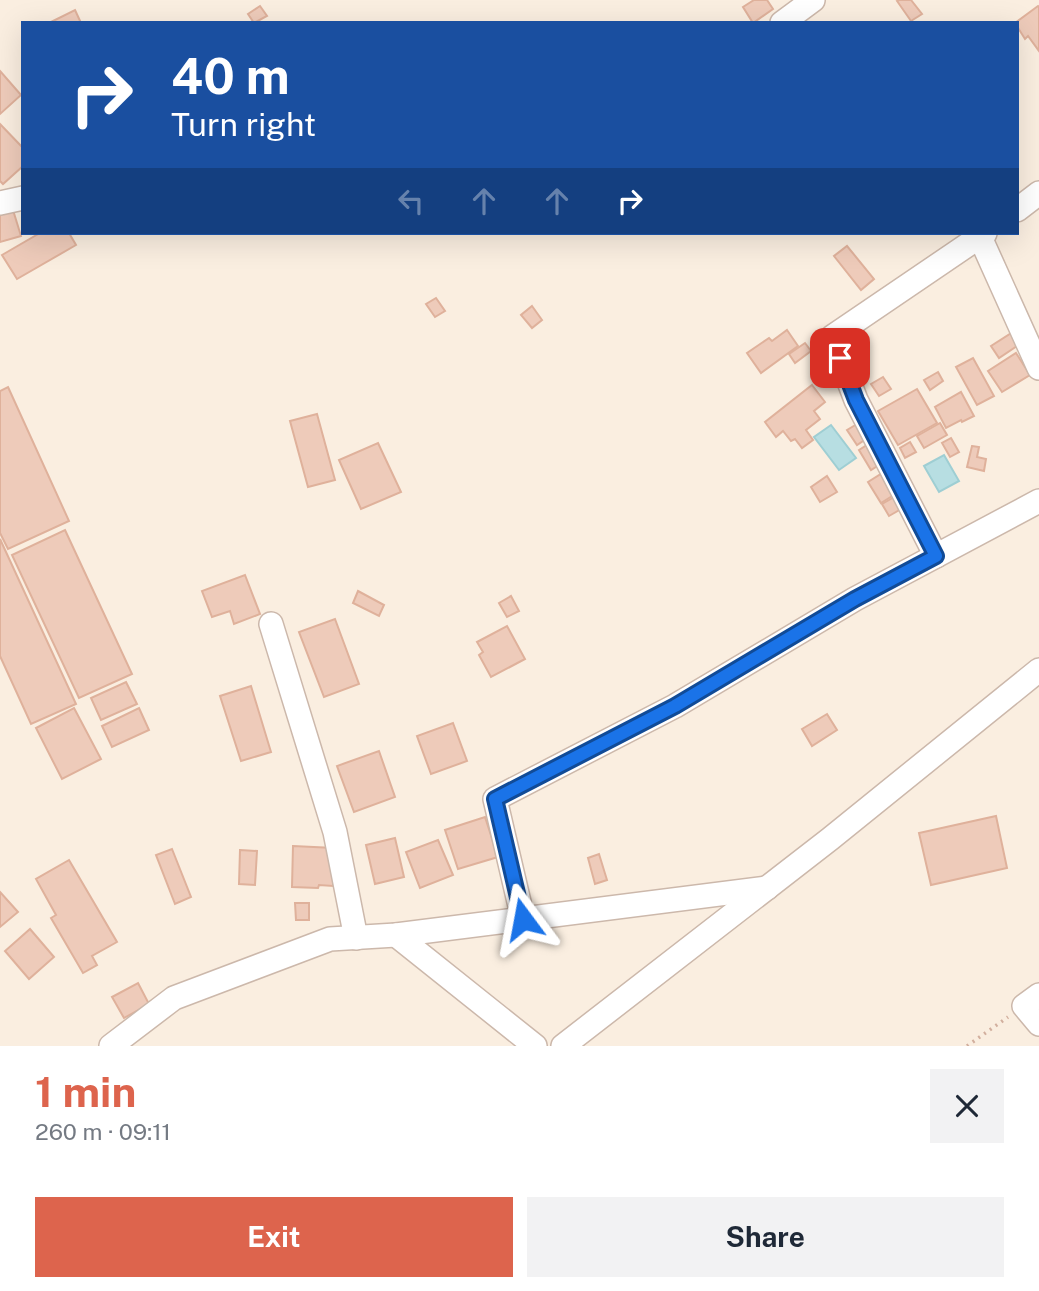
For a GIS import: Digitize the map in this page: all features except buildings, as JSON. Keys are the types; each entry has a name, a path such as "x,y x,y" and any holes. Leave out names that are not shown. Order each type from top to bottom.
{"street":[{"path":"785,21 813,0"},
{"path":"1019,208 1039,193"},
{"path":"936,556 856,400 832,337 983,235 1039,368"},
{"path":"523,919 495,799 675,706 855,599 1039,501"},
{"path":"271,624 335,832 356,937"},
{"path":"563,1046 767,888 1039,670"},
{"path":"111,1046 174,998 330,939 396,935 767,888"},
{"path":"396,935 535,1046"},
{"path":"1031,1000 1039,1024"}],"path":[{"path":"967,1046 1031,1000"}],"water":[{"path":"831,425 856,458 839,470 814,437"},
{"path":"944,455 959,481 939,492 924,466"}],"route":[{"path":"523,919 495,799 675,706 855,599 936,556 856,400 840,358"}]}
